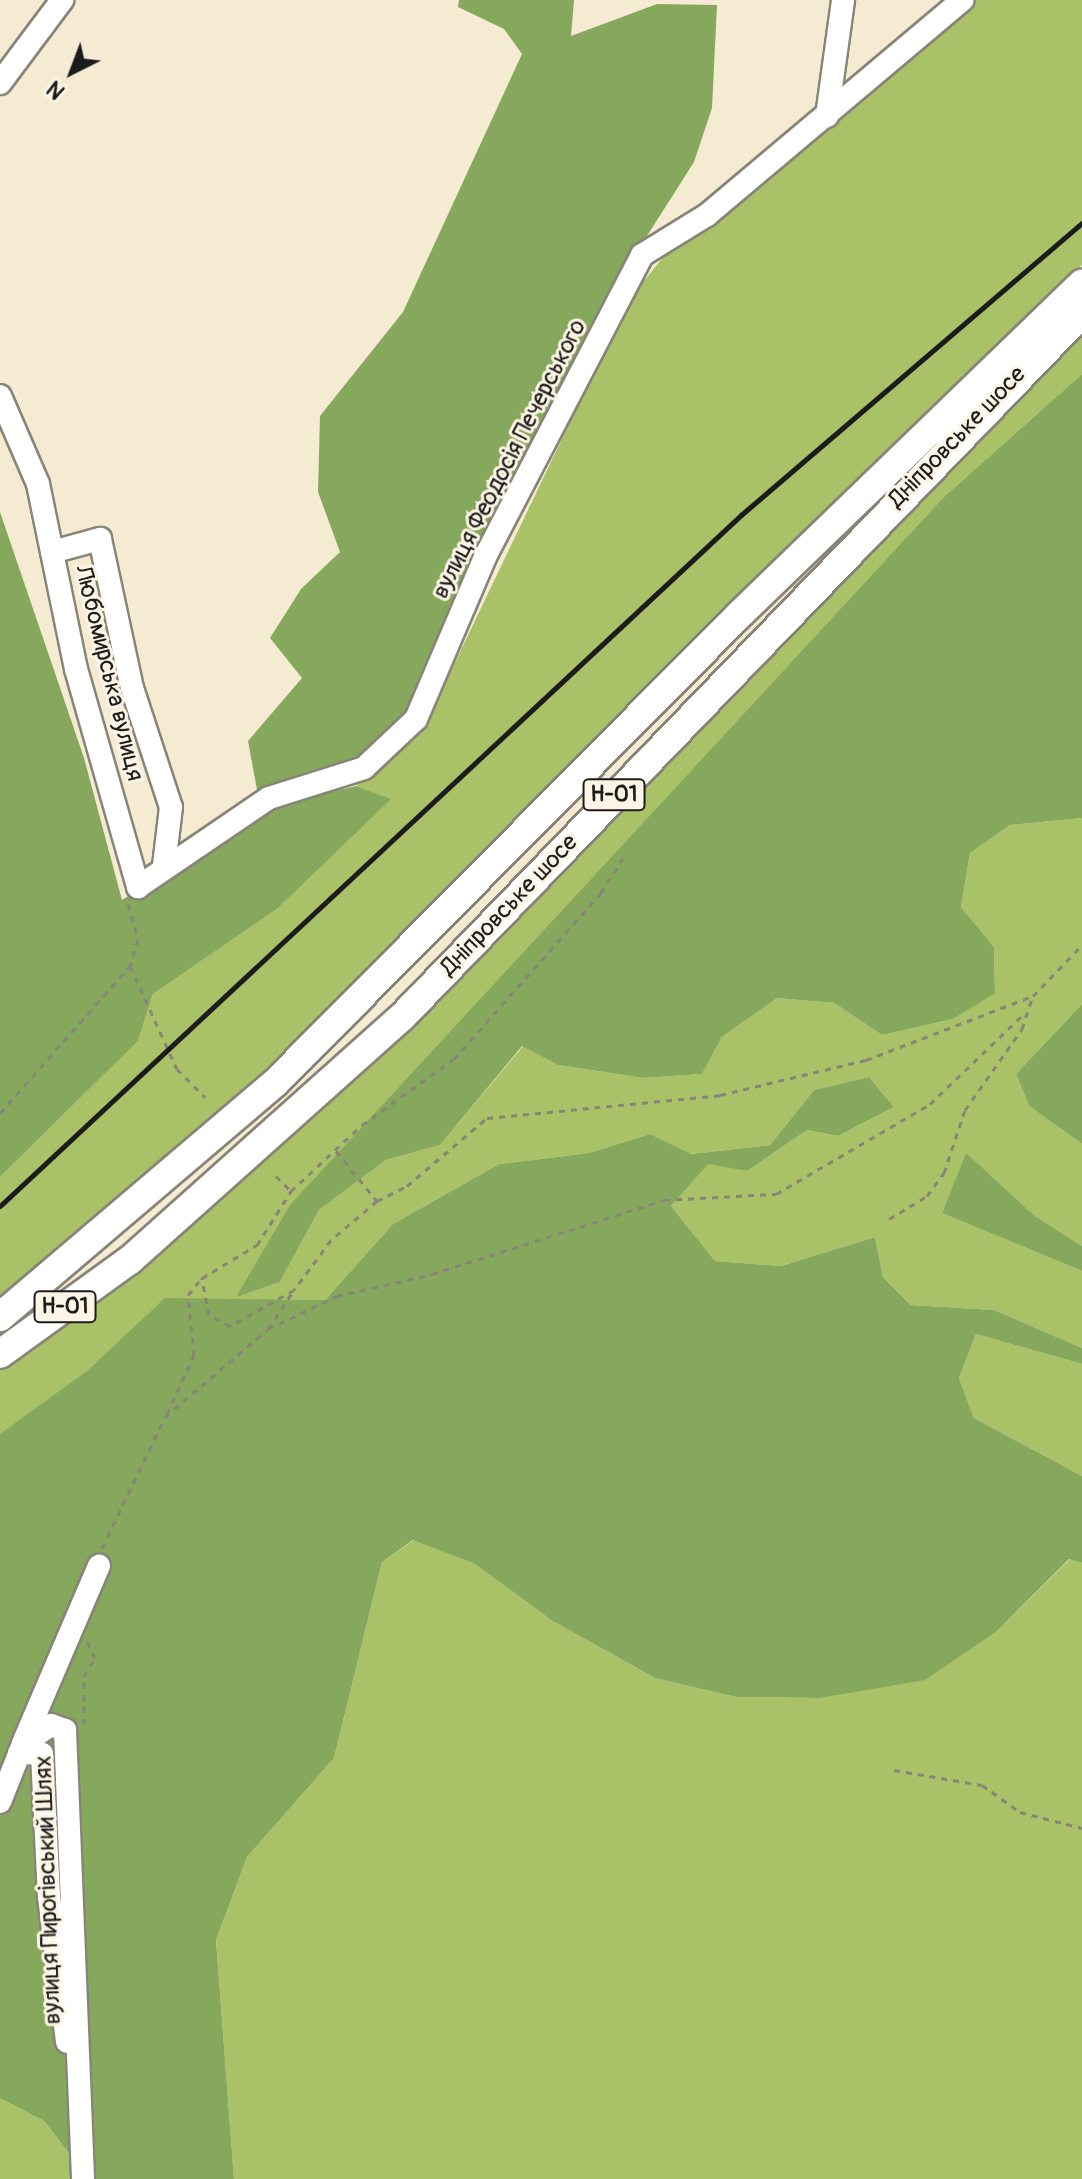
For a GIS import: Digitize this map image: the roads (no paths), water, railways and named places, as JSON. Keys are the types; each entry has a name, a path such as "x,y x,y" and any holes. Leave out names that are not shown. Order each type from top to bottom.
{"main road":[{"name":"Дніпровське шосе","path":"0,1317 276,1082 739,615 1082,284"},
{"name":"Дніпровське шосе","path":"0,1354 130,1260 402,1017 1082,313"}],"street":[{"path":"0,83 62,0"},
{"path":"827,116 843,0"},
{"name":"вулиця Феодосія Печерського","path":"164,866 269,798 364,768 416,719 486,555 642,255 707,215 962,0"},
{"name":"Любомирська вулиця","path":"0,396 38,484 76,669 138,887 164,866"},
{"path":"52,552 100,539 132,688 171,807 164,866"},
{"path":"21,1748 99,1566"},
{"name":"вулиця Пирогівський Шлях","path":"0,1802 21,1748 51,1725 65,1730 70,1746 83,2179"},
{"name":"вулиця Пирогівський Шлях","path":"21,1748 42,1754 49,1897 82,2108"}],"railway":[{"path":"0,1206 741,515 1082,223"}]}
